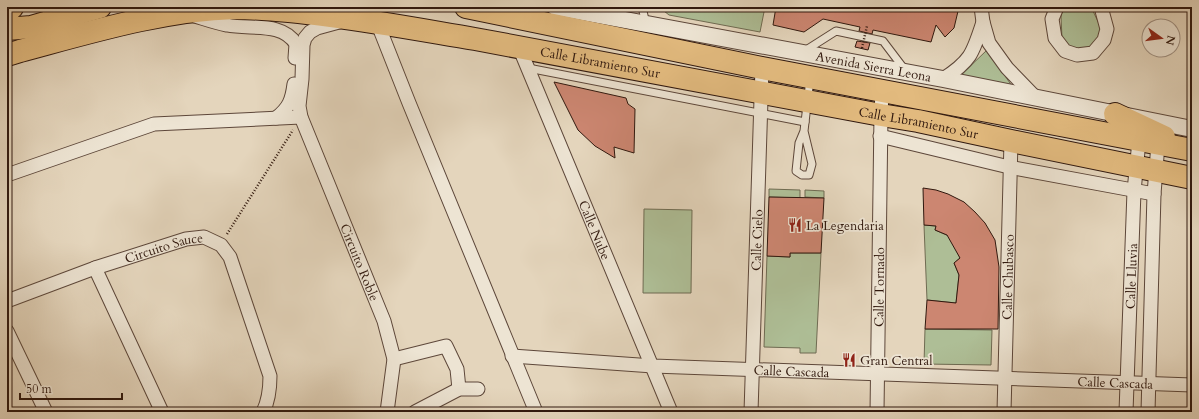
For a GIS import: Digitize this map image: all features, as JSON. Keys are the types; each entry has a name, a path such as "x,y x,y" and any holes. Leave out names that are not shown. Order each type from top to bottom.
{"highway":[{"path":"7,29 31,27 100,7"},
{"name":"Calle Libramiento Sur","path":"7,55 20,50 144,19 183,13 235,8 270,9 377,22 519,47 647,81 761,92 807,101 881,126 918,121 1192,178"},
{"name":"Calle Libramiento Sur","path":"478,8 762,68 1192,150"},
{"path":"1115,114 1192,150"}],"main road":[{"path":"7,13 13,7"}],"street":[{"name":"Avenida Sierra Leona","path":"555,7 601,11 646,24 943,79 1192,129"},
{"path":"981,7 983,22 989,43 1007,68 1036,98"},
{"path":"1057,7 1052,18 1055,38 1065,51 1077,55 1093,53 1104,40 1107,29 1101,7"},
{"path":"183,13 228,26 279,30 299,44"},
{"path":"276,118 289,105 293,92 299,44 316,28 352,19"},
{"path":"377,22 408,103 536,412"},
{"path":"943,79 957,70 968,59 976,43 983,22"},
{"name":"Circuito Roble","path":"299,44 302,79 299,106 301,118 384,321 394,359 387,412"},
{"name":"Calle Nube","path":"519,47 671,412"},
{"name":"Calle Cielo","path":"751,412 762,68"},
{"name":"Calle Tornado","path":"877,412 882,91"},
{"path":"7,175 154,124 301,118"},
{"path":"881,126 1009,167 1154,194"},
{"name":"Calle Chubasco","path":"1004,412 1009,167 1011,141"},
{"name":"Calle Lluvia","path":"1126,412 1134,191 1146,168 1149,142"},
{"name":"Calle Lluvia","path":"1148,412 1154,194 1146,168 1149,142"},
{"name":"Circuito Sauce","path":"7,301 95,268 186,239 204,237 220,245 230,257 270,376 270,389 267,404 263,412"},
{"path":"95,268 162,412"},
{"path":"7,331 46,412"},
{"path":"394,359 446,346 457,370 459,389"},
{"name":"Calle Cascada","path":"512,356 653,366 1192,385"},
{"path":"415,412 459,389 478,390"}],"lane":[{"path":"642,7 646,24"},
{"path":"802,53 836,31 883,41 906,72"},
{"path":"528,68 647,81 760,114 805,122"},
{"path":"804,131 812,164 809,175 802,175 796,171 799,143 804,131 810,77"}],"path":[{"path":"862,48 867,24"},
{"path":"220,245 301,118"}],"green space":[{"path":"659,7 765,7 760,32 669,15"},
{"path":"1063,7 1088,7 1093,11 1101,28 1098,41 1087,50 1071,48 1062,38 1061,17"},
{"path":"987,50 1012,86 960,76"},
{"path":"769,189 800,190 800,198 769,197"},
{"path":"805,190 824,191 824,198 805,197"},
{"path":"644,209 692,210 691,293 643,293"},
{"path":"924,225 936,226 935,230 951,237 960,258 954,263 959,275 956,303 927,300"},
{"path":"790,253 821,253 816,353 800,353 800,348 764,347 767,256 790,257"},
{"path":"925,329 992,330 991,365 924,364"}],"building":[{"path":"776,7 959,7 954,28 945,37 936,25 931,42 873,30 872,34 859,31 860,27 823,19 804,32 773,25"},
{"path":"857,41 870,43 868,50 855,47"},
{"path":"554,82 626,98 628,104 635,109 634,153 614,147 615,158 595,146 578,130"},
{"path":"923,188 948,194 964,202 985,223 995,240 999,267 998,329 925,329 927,300 956,303 959,275 954,263 960,258 947,235 935,230 936,226 924,225"},
{"name":"La Legendaria","path":"769,197 824,198 821,253 790,253 790,257 767,256"}],"place":[{"name":"La Legendaria","path":"795,225"},
{"name":"Gran Central","path":"849,360"}]}
